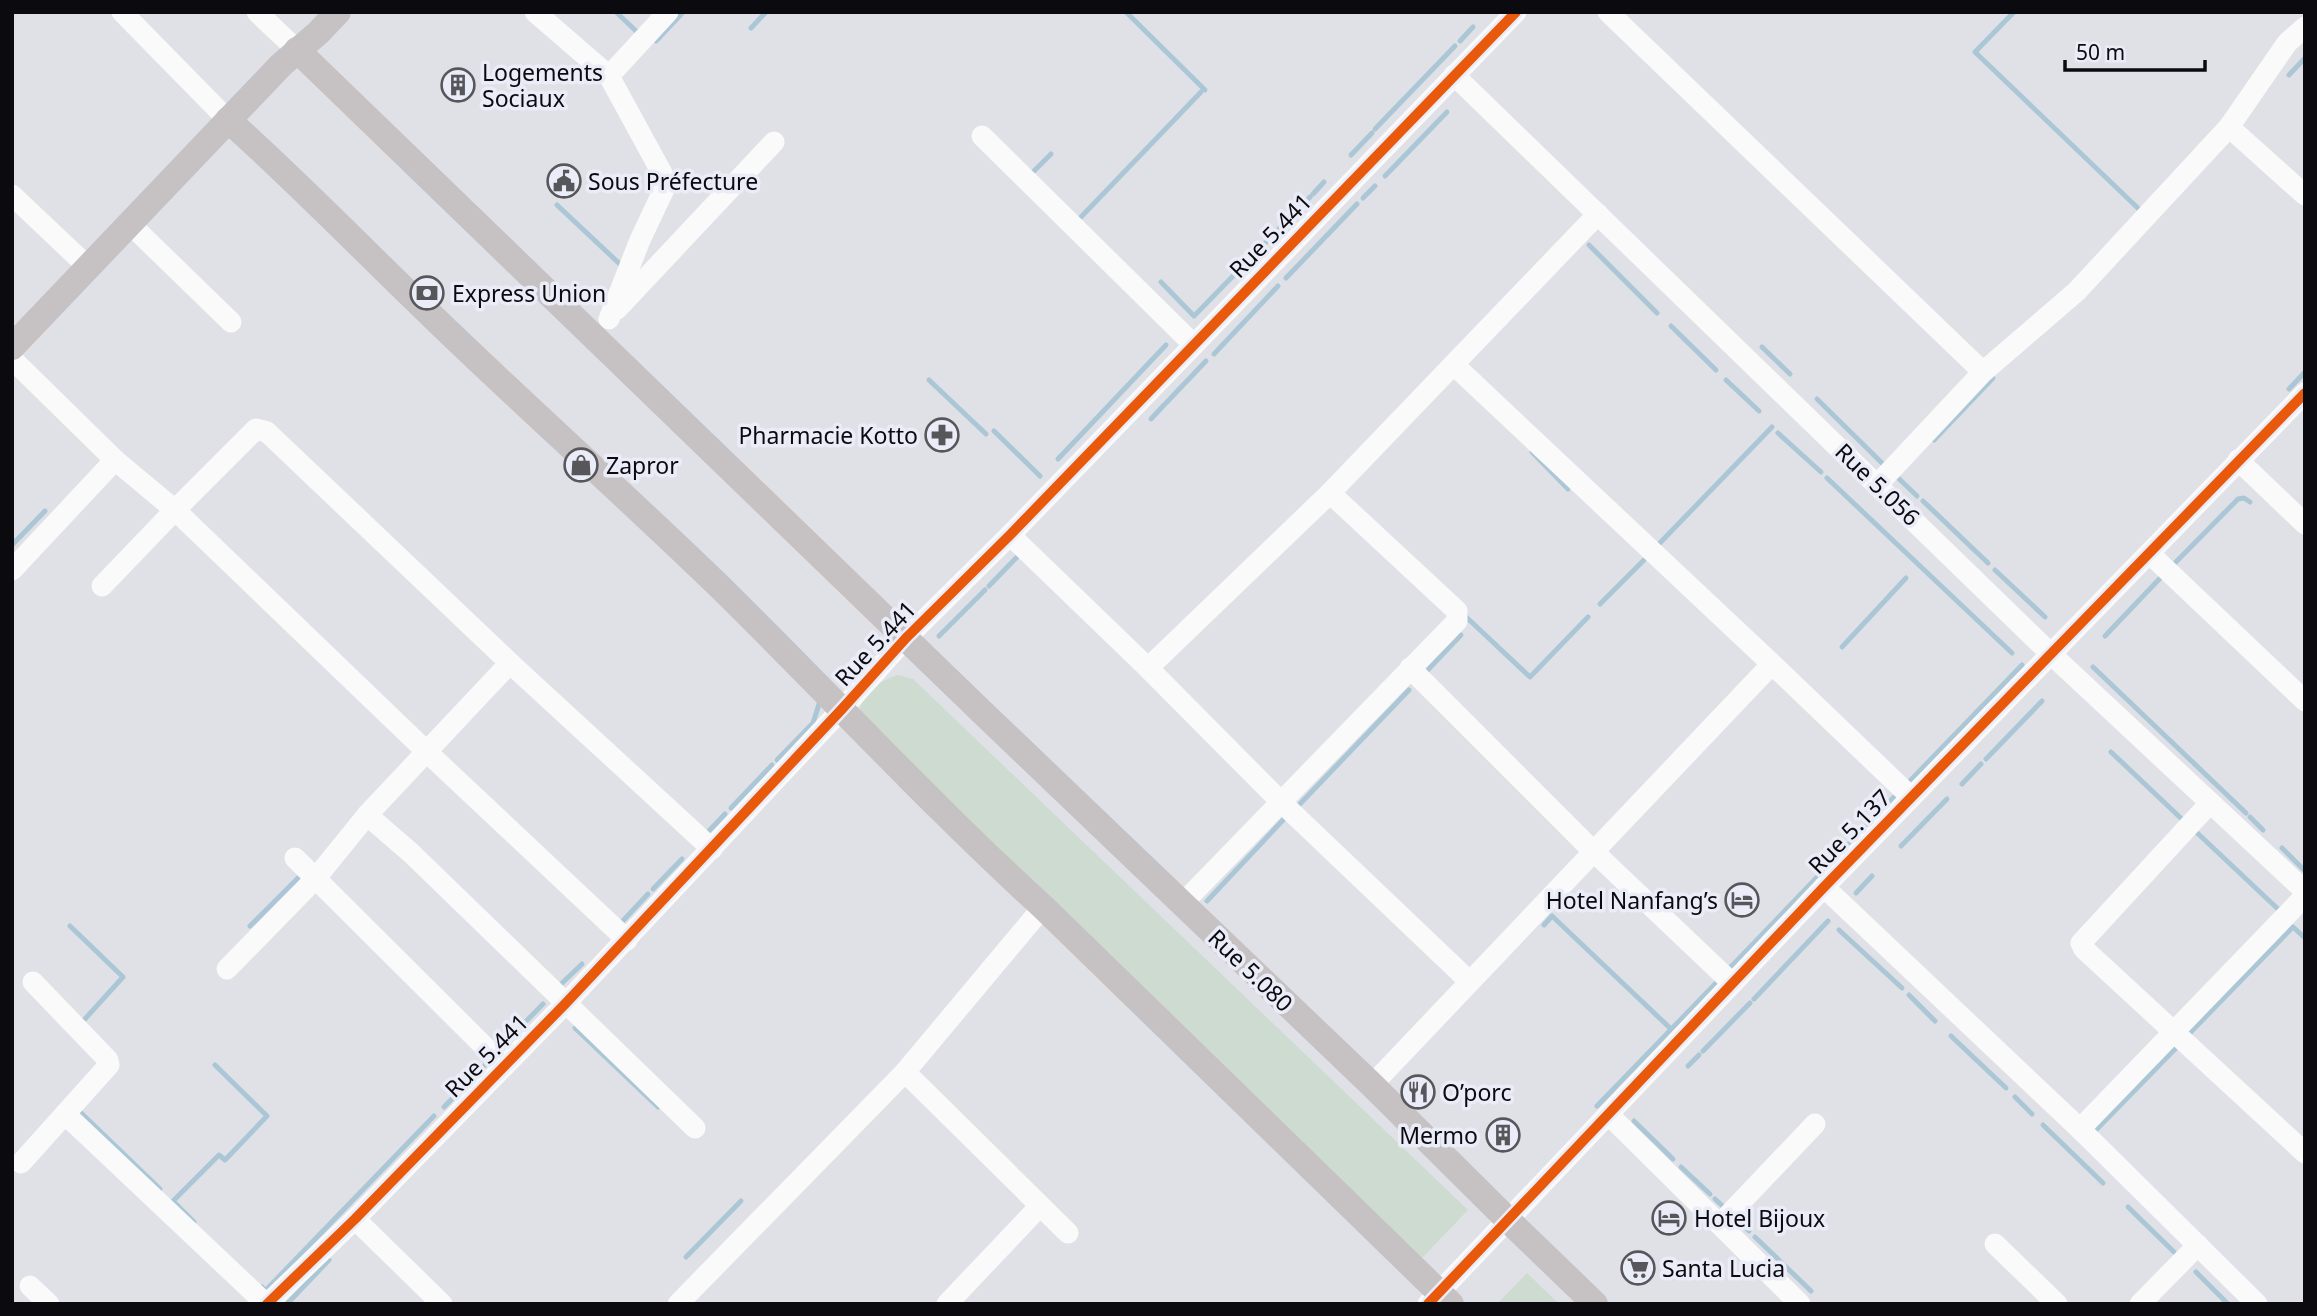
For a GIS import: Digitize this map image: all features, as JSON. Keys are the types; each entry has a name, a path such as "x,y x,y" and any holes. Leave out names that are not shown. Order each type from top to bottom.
{"main road":[{"path":"14,345 228,120 338,12"},
{"name":"Rue 5.080","path":"297,50 601,328 906,638 1372,1084 1595,1304"},
{"path":"228,120 288,173 481,364 637,507 983,852 1043,907 1440,1300"}],"street":[{"path":"122,12 228,120"},
{"path":"257,12 297,50"},
{"path":"535,12 609,76 666,185 601,328"},
{"path":"609,76 668,12"},
{"name":"Rue 5.441","path":"267,1304 355,1219 627,940 906,638 1010,535 1516,12"},
{"path":"1608,12 1983,372"},
{"path":"1878,484 1983,372 2077,291 2229,127 2287,43 2305,27"},
{"name":"Rue 5.056","path":"1454,75 2052,655 2305,894"},
{"path":"2229,127 2305,195"},
{"path":"982,136 1194,345"},
{"path":"601,328 774,142"},
{"path":"12,195 88,267"},
{"path":"1148,668 1331,493 1598,215"},
{"path":"129,223 231,322"},
{"path":"14,345 115,460 175,509 627,940"},
{"path":"1454,365 1911,797"},
{"name":"Rue 5.137","path":"1440,1300 1508,1220 1824,887 2305,393"},
{"path":"103,586 175,509 256,429 261,429 712,849"},
{"path":"12,570 115,460"},
{"path":"2238,460 2305,524"},
{"path":"1183,903 1457,621 1457,611 1331,493"},
{"path":"1010,535 1148,668 1281,802 1469,981"},
{"path":"2150,554 2305,701"},
{"path":"227,969 316,878 367,815 510,663"},
{"path":"1372,1084 1772,664"},
{"path":"1410,668 1593,851 1732,984"},
{"path":"2210,803 2081,943 2084,949 2305,1153"},
{"path":"367,815 411,853 695,1128"},
{"path":"295,858 504,1066"},
{"path":"1824,887 2080,1129 2257,1304"},
{"path":"2080,1129 2305,894"},
{"path":"678,1304 905,1072 1043,907"},
{"path":"21,1163 109,1065 108,1060 33,982"},
{"path":"905,1072 1068,1233"},
{"path":"65,1114 267,1304"},
{"path":"1609,1115 1800,1304"},
{"path":"1720,1224 1815,1124"},
{"path":"947,1304 1040,1206"},
{"path":"355,1219 442,1304"},
{"path":"1995,1244 2057,1304"},
{"path":"2140,1304 2197,1245"},
{"path":"30,1286 48,1304"}],"shaded area":[{"path":"898,675 913,679 1468,1210 1422,1258 859,715 863,701 872,689"},
{"path":"1527,1273 1559,1304 1500,1304"}],"waterway":[{"path":"616,12 636,31"},
{"path":"674,22 683,12"},
{"path":"751,28 766,12"},
{"path":"1126,12 1205,90"},
{"path":"2014,12 1975,52 2144,214"},
{"path":"656,41 672,24"},
{"path":"1460,41 1473,27"},
{"path":"1375,129 1455,46"},
{"path":"2289,75 2305,58"},
{"path":"1081,217 1201,92"},
{"path":"1385,176 1447,112"},
{"path":"1351,155 1372,133"},
{"path":"1030,175 1051,154"},
{"path":"1313,194 1324,182"},
{"path":"1363,198 1375,186"},
{"path":"1238,271 1310,197"},
{"path":"1286,278 1357,204"},
{"path":"557,205 623,267"},
{"path":"1589,245 1657,313"},
{"path":"1161,282 1194,316 1234,275"},
{"path":"1214,354 1278,286"},
{"path":"1671,326 1716,370"},
{"path":"1058,459 1166,345"},
{"path":"1762,347 1790,374"},
{"path":"1166,403 1206,361"},
{"path":"2289,389 2305,372"},
{"path":"1934,440 1993,378"},
{"path":"929,380 986,434"},
{"path":"1726,380 1759,411"},
{"path":"1817,399 1885,466"},
{"path":"1151,419 1164,405"},
{"path":"1656,547 1772,427"},
{"path":"994,431 1040,476"},
{"path":"1778,433 1821,472"},
{"path":"1532,452 1568,489"},
{"path":"1894,474 1917,496"},
{"path":"1827,478 2012,653"},
{"path":"2172,566 2238,499 2244,498 2250,502"},
{"path":"1923,501 1988,563"},
{"path":"12,545 45,511"},
{"path":"989,586 1018,556"},
{"path":"1600,604 1644,560"},
{"path":"1995,570 2045,617"},
{"path":"2105,636 2165,573"},
{"path":"1842,647 1906,578"},
{"path":"939,636 985,590"},
{"path":"1463,614 1530,677 1588,617"},
{"path":"1423,675 1461,635"},
{"path":"1907,784 2022,665"},
{"path":"2093,667 2246,813"},
{"path":"1298,806 1409,690"},
{"path":"777,760 813,723 820,701"},
{"path":"1986,759 2042,701"},
{"path":"2111,752 2186,823"},
{"path":"1962,784 1981,764"},
{"path":"731,808 772,765"},
{"path":"1726,972 1894,797"},
{"path":"1901,846 1947,799"},
{"path":"705,835 725,814"},
{"path":"2250,817 2263,830"},
{"path":"1207,901 1284,819"},
{"path":"2192,828 2279,910"},
{"path":"2282,848 2305,871"},
{"path":"653,889 682,859"},
{"path":"1856,893 1872,876"},
{"path":"250,926 298,878"},
{"path":"619,925 648,894"},
{"path":"1544,925 1552,916 1671,1029"},
{"path":"1754,999 1828,921"},
{"path":"70,926 123,977 84,1020"},
{"path":"2187,1036 2293,927 2305,938"},
{"path":"1839,930 1902,988"},
{"path":"557,988 582,964"},
{"path":"1597,1106 1717,982"},
{"path":"1909,995 1935,1021"},
{"path":"1703,1051 1750,1003"},
{"path":"499,1049 543,1004"},
{"path":"575,1028 658,1107"},
{"path":"1951,1036 2006,1088"},
{"path":"2096,1130 2179,1045"},
{"path":"1688,1066 1699,1055"},
{"path":"444,1107 488,1062"},
{"path":"194,1222 173,1201 219,1155 225,1160 267,1116 215,1065"},
{"path":"2015,1097 2032,1114"},
{"path":"76,1108 160,1189"},
{"path":"262,1287 265,1291 434,1116"},
{"path":"1634,1121 1673,1159"},
{"path":"2043,1125 2103,1183"},
{"path":"1681,1167 1710,1194"},
{"path":"1715,1199 1726,1209"},
{"path":"686,1257 741,1201"},
{"path":"2128,1207 2174,1252"},
{"path":"1733,1216 1749,1231"},
{"path":"1755,1237 1779,1260"},
{"path":"287,1304 329,1260"},
{"path":"1782,1263 1811,1291"},
{"path":"2196,1272 2228,1304"}],"cycle path":[{"path":"267,1304 355,1219 566,1003 906,638 1010,535 1516,12"},
{"path":"1428,1304 1824,887 2305,393"}],"place":[{"name":"Logements Sociaux","path":"458,85"},
{"name":"Sous Préfecture","path":"564,181"},
{"name":"Express Union","path":"427,293"},
{"name":"Pharmacie Kotto","path":"942,435"},
{"name":"Zapror","path":"581,465"},
{"name":"Hotel Nanfang’s","path":"1742,900"},
{"name":"O’porc","path":"1418,1092"},
{"name":"Mermo","path":"1503,1135"},
{"name":"Hotel Bijoux","path":"1669,1218"},
{"name":"Santa Lucia","path":"1638,1268"}]}
